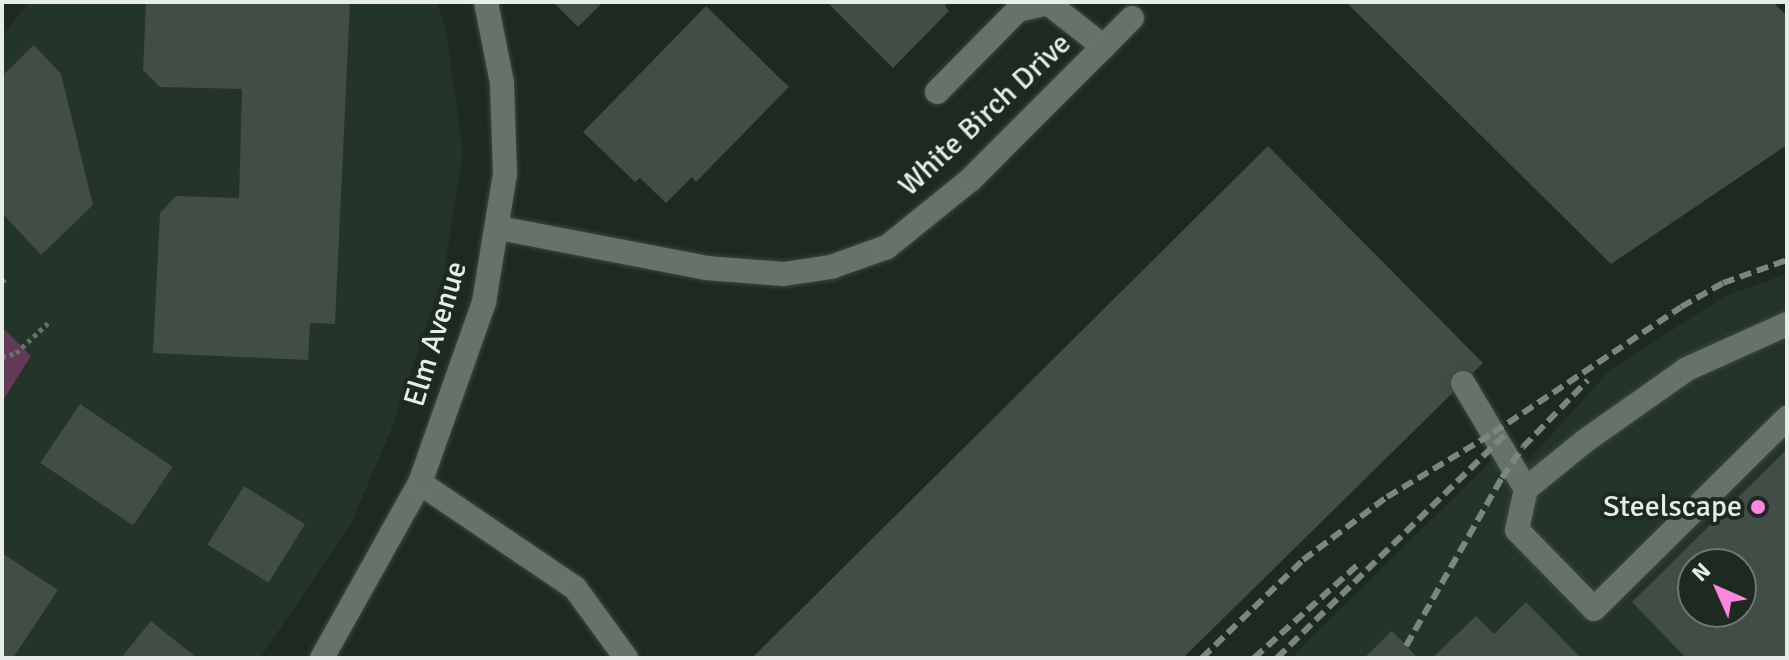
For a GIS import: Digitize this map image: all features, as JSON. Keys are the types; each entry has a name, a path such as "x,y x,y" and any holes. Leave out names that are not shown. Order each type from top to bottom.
{"street":[{"name":"Elm Avenue","path":"322,658 420,483 468,358 499,228 505,174 502,83 486,2"},
{"path":"937,92 1019,6 1048,3 1104,47"},
{"name":"White Birch Drive","path":"499,228 706,268 784,274 831,267 887,247 970,180 1132,18"},
{"path":"1787,324 1687,369 1526,489 1517,530 1594,609 1787,418"},
{"path":"1463,383 1526,489"},
{"path":"420,483 575,588 626,658"}],"path":[{"path":"2,357 16,353 48,323"}],"shaded area":[{"path":"29,2 437,2 447,35 463,154 444,273 391,430 351,524 260,658 2,658 2,36"},
{"path":"1787,274 1787,658 1291,658 1503,449 1526,463 1608,372 1723,297"},
{"path":"2,327 31,356 2,402"}],"building":[{"path":"146,2 350,2 335,324 310,323 308,360 153,353 160,213 176,196 239,198 242,89 160,87 143,70"},
{"path":"553,2 603,2 578,27"},
{"path":"827,2 949,2 945,6 949,11 893,68"},
{"path":"1346,2 1773,2 1787,16 1787,145 1611,264"},
{"path":"706,6 789,87 696,182 692,177 666,203 640,178 635,182 583,132"},
{"path":"34,45 61,74 93,205 41,255 2,213 2,76"},
{"path":"1268,146 1483,363 1183,658 752,658"},
{"path":"80,404 173,467 133,525 40,463"},
{"name":"Steelscape","path":"1787,449 1787,658 1686,658 1632,602 1677,558 1677,628 1757,628 1757,548 1687,548"},
{"path":"244,486 305,524 268,583 207,545"},
{"path":"2,553 58,590 13,658 2,658"},
{"path":"1526,602 1581,658 1432,658 1476,616 1494,634"},
{"path":"151,621 197,658 121,658"},
{"path":"1392,631 1418,658 1364,658"}],"railway":[{"path":"1202,658 1303,560 1387,497 1493,433 1681,307 1723,283 1787,260"},
{"path":"1406,646 1523,447 1588,380"},
{"path":"1277,658 1508,432"},
{"path":"1254,658 1361,562"}],"place":[{"name":"Steelscape","path":"1758,507"}]}
